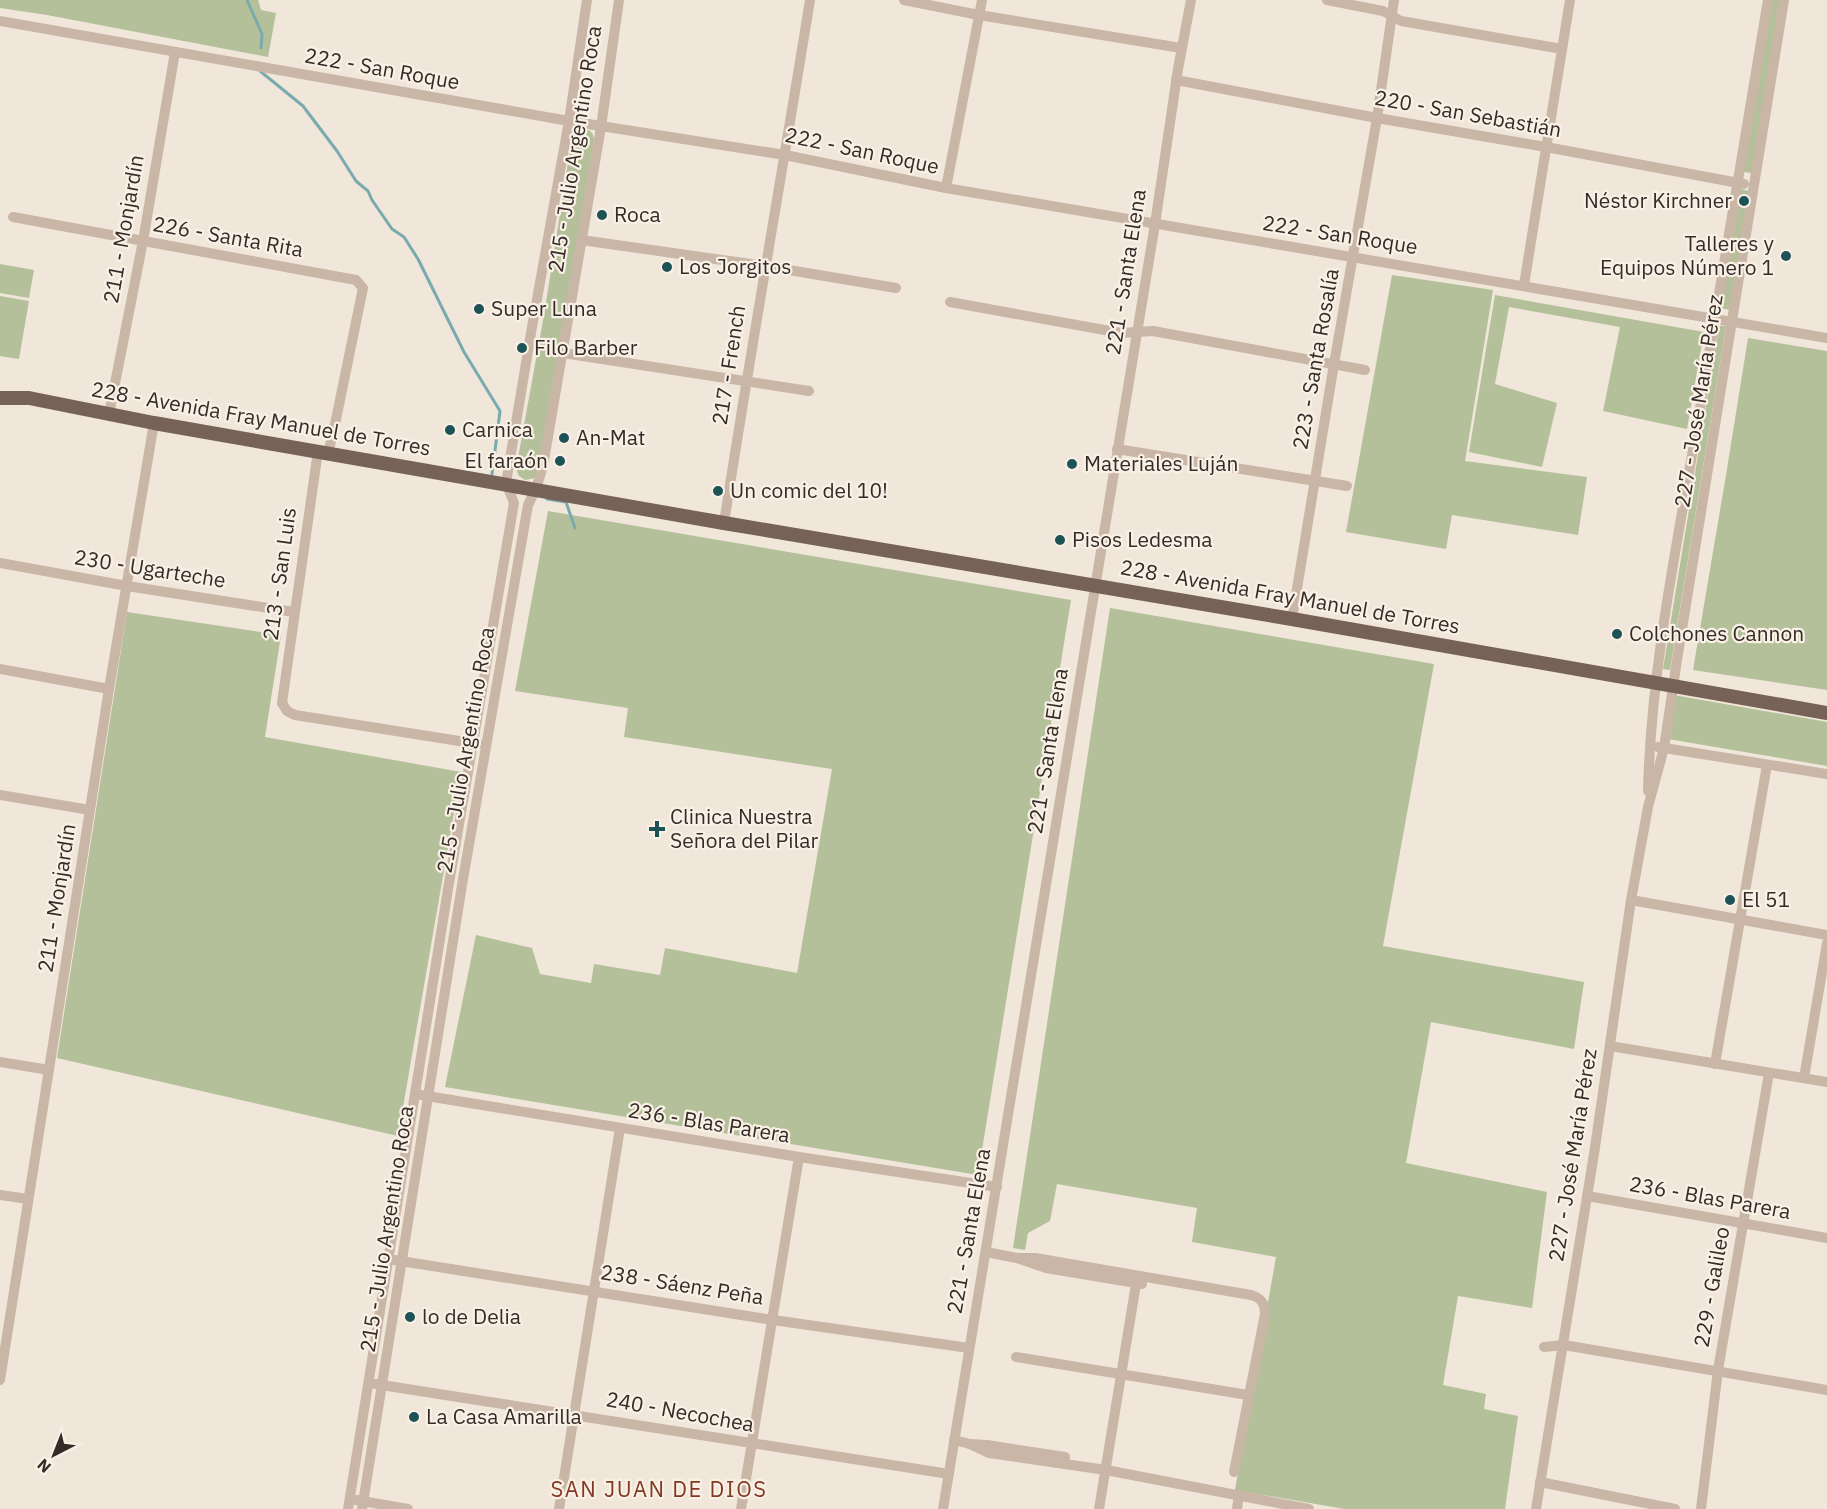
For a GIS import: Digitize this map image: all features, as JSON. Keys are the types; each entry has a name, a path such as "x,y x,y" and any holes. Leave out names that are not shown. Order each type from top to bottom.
{"main road":[{"name":"228 - Avenida Fray Manuel de Torres","path":"0,398 29,398 154,423 724,523 1827,712"}],"street":[{"name":"215 - Julio Argentino Roca","path":"349,1504 447,894 514,503 506,483 569,121 587,0"},
{"name":"215 - Julio Argentino Roca","path":"363,1505 462,885 528,505 543,466 601,127 619,0"},
{"name":"217 - French","path":"724,523 810,0"},
{"path":"904,0 980,15 1181,48"},
{"path":"946,188 982,0"},
{"name":"221 - Santa Elena","path":"943,1509 1155,224 1181,48 1191,0"},
{"path":"1327,0 1383,11 1401,21 1562,49"},
{"name":"223 - Santa Rosalía","path":"1292,619 1377,118 1394,0"},
{"path":"1524,285 1570,0"},
{"name":"227 - José María Pérez","path":"1648,807 1649,746 1660,646 1768,0"},
{"name":"227 - José María Pérez","path":"1536,1509 1564,1345 1631,900 1648,807 1664,748 1784,0"},
{"name":"222 - San Roque","path":"0,21 601,127 785,154 946,188 1732,320"},
{"name":"211 - Monjardín","path":"109,414 143,241 175,52"},
{"name":"220 - San Sebastián","path":"1176,80 1753,186"},
{"name":"226 - Santa Rita","path":"13,217 356,280 363,288"},
{"path":"581,240 765,266 896,288"},
{"name":"213 - San Luis","path":"363,288 333,434 323,451 294,612 282,703 287,711 295,715 473,743"},
{"path":"950,302 1121,333 1153,331 1365,370"},
{"path":"1732,320 1827,338"},
{"path":"562,353 809,391"},
{"name":"211 - Monjardín","path":"0,1380 109,689 154,423"},
{"path":"1117,448 1347,486"},
{"name":"230 - Ugarteche","path":"0,563 127,586 294,612"},
{"path":"0,669 109,689"},
{"path":"473,743 487,745"},
{"path":"1649,746 1827,774"},
{"path":"1715,1064 1767,765"},
{"path":"0,795 90,810"},
{"path":"1631,900 1827,935"},
{"path":"1804,1078 1827,943"},
{"path":"1610,1046 1827,1082"},
{"path":"0,1062 49,1070"},
{"name":"229 - Galileo","path":"1701,1509 1718,1370 1769,1073"},
{"name":"236 - Blas Parera","path":"415,1093 997,1187"},
{"path":"559,1509 621,1128"},
{"path":"741,1509 800,1157"},
{"path":"0,1195 28,1199"},
{"name":"236 - Blas Parera","path":"1587,1196 1827,1238"},
{"path":"986,1252 1017,1258 1046,1269 1137,1279 1248,1301 1258,1305 1265,1314 1234,1472"},
{"name":"238 - Sáenz Peña","path":"389,1260 969,1348"},
{"path":"1099,1509 1137,1279"},
{"path":"1544,1347 1564,1345 1827,1390"},
{"path":"1016,1357 1248,1395"},
{"name":"240 - Necochea","path":"369,1383 949,1474"},
{"path":"954,1440 970,1444 989,1453 1106,1466 1309,1509"},
{"path":"1540,1482 1674,1509"},
{"path":"1237,1509 1239,1495"},
{"path":"349,1504 408,1509"}],"green space":[{"path":"0,0 258,0 261,10 276,13 268,57 0,8"},
{"path":"1772,0 1781,0 1752,173 1743,172"},
{"path":"579,128 589,130 594,139 540,469 535,478 525,480 519,476 516,469 544,315 572,137"},
{"path":"1741,189 1749,191 1730,310 1720,308"},
{"path":"0,264 34,270 29,298 0,293"},
{"path":"1392,275 1493,290 1465,461 1587,477 1578,535 1452,515 1446,549 1346,532"},
{"path":"1495,295 1704,332 1687,429 1603,411 1620,327 1509,307 1495,384 1557,403 1542,467 1469,452"},
{"path":"0,296 29,301 19,359 0,356"},
{"path":"1719,326 1726,326 1670,670 1663,669"},
{"path":"1748,338 1827,351 1827,690 1693,670"},
{"path":"548,511 1071,600 978,1175 445,1087 476,935 532,948 540,974 591,983 594,964 660,975 665,948 797,973 832,769 624,737 628,708 515,691"},
{"path":"1110,608 1434,664 1383,946 1584,982 1574,1049 1431,1022 1406,1163 1547,1192 1532,1308 1458,1296 1443,1385 1486,1394 1484,1409 1518,1416 1505,1509 1344,1509 1235,1490 1276,1257 1192,1242 1197,1208 1057,1184 1050,1221 1028,1233 1025,1250 1013,1248"},
{"path":"127,612 281,635 265,737 461,772 398,1136 57,1058"},
{"path":"1668,694 1827,722 1827,766 1662,738"}],"waterway":[{"path":"247,0 262,34 261,48"},
{"path":"260,71 303,106 356,181 368,191 392,229 404,237 418,259 464,352 500,411 492,474"},
{"path":"547,499 566,502 575,528"}],"place":[{"name":"Néstor Kirchner","path":"1744,201"},
{"name":"Roca","path":"602,215"},
{"name":"Talleres y Equipos Número 1","path":"1786,256"},
{"name":"Los Jorgitos","path":"667,267"},
{"name":"Super Luna","path":"479,309"},
{"name":"Filo Barber","path":"522,348"},
{"name":"Carnica","path":"450,430"},
{"name":"An-Mat","path":"564,438"},
{"name":"El faraón","path":"560,461"},
{"name":"Materiales Luján","path":"1072,464"},
{"name":"Un comic del 10!","path":"718,491"},
{"name":"Pisos Ledesma","path":"1060,540"},
{"name":"Colchones Cannon","path":"1617,634"},
{"name":"Clinica Nuestra Señora del Pilar","path":"657,829"},
{"name":"El 51","path":"1730,900"},
{"name":"lo de Delia","path":"410,1317"},
{"name":"La Casa Amarilla","path":"414,1417"}],"district":[{"name":"SAN JUAN DE DIOS","path":"659,1489"}]}
